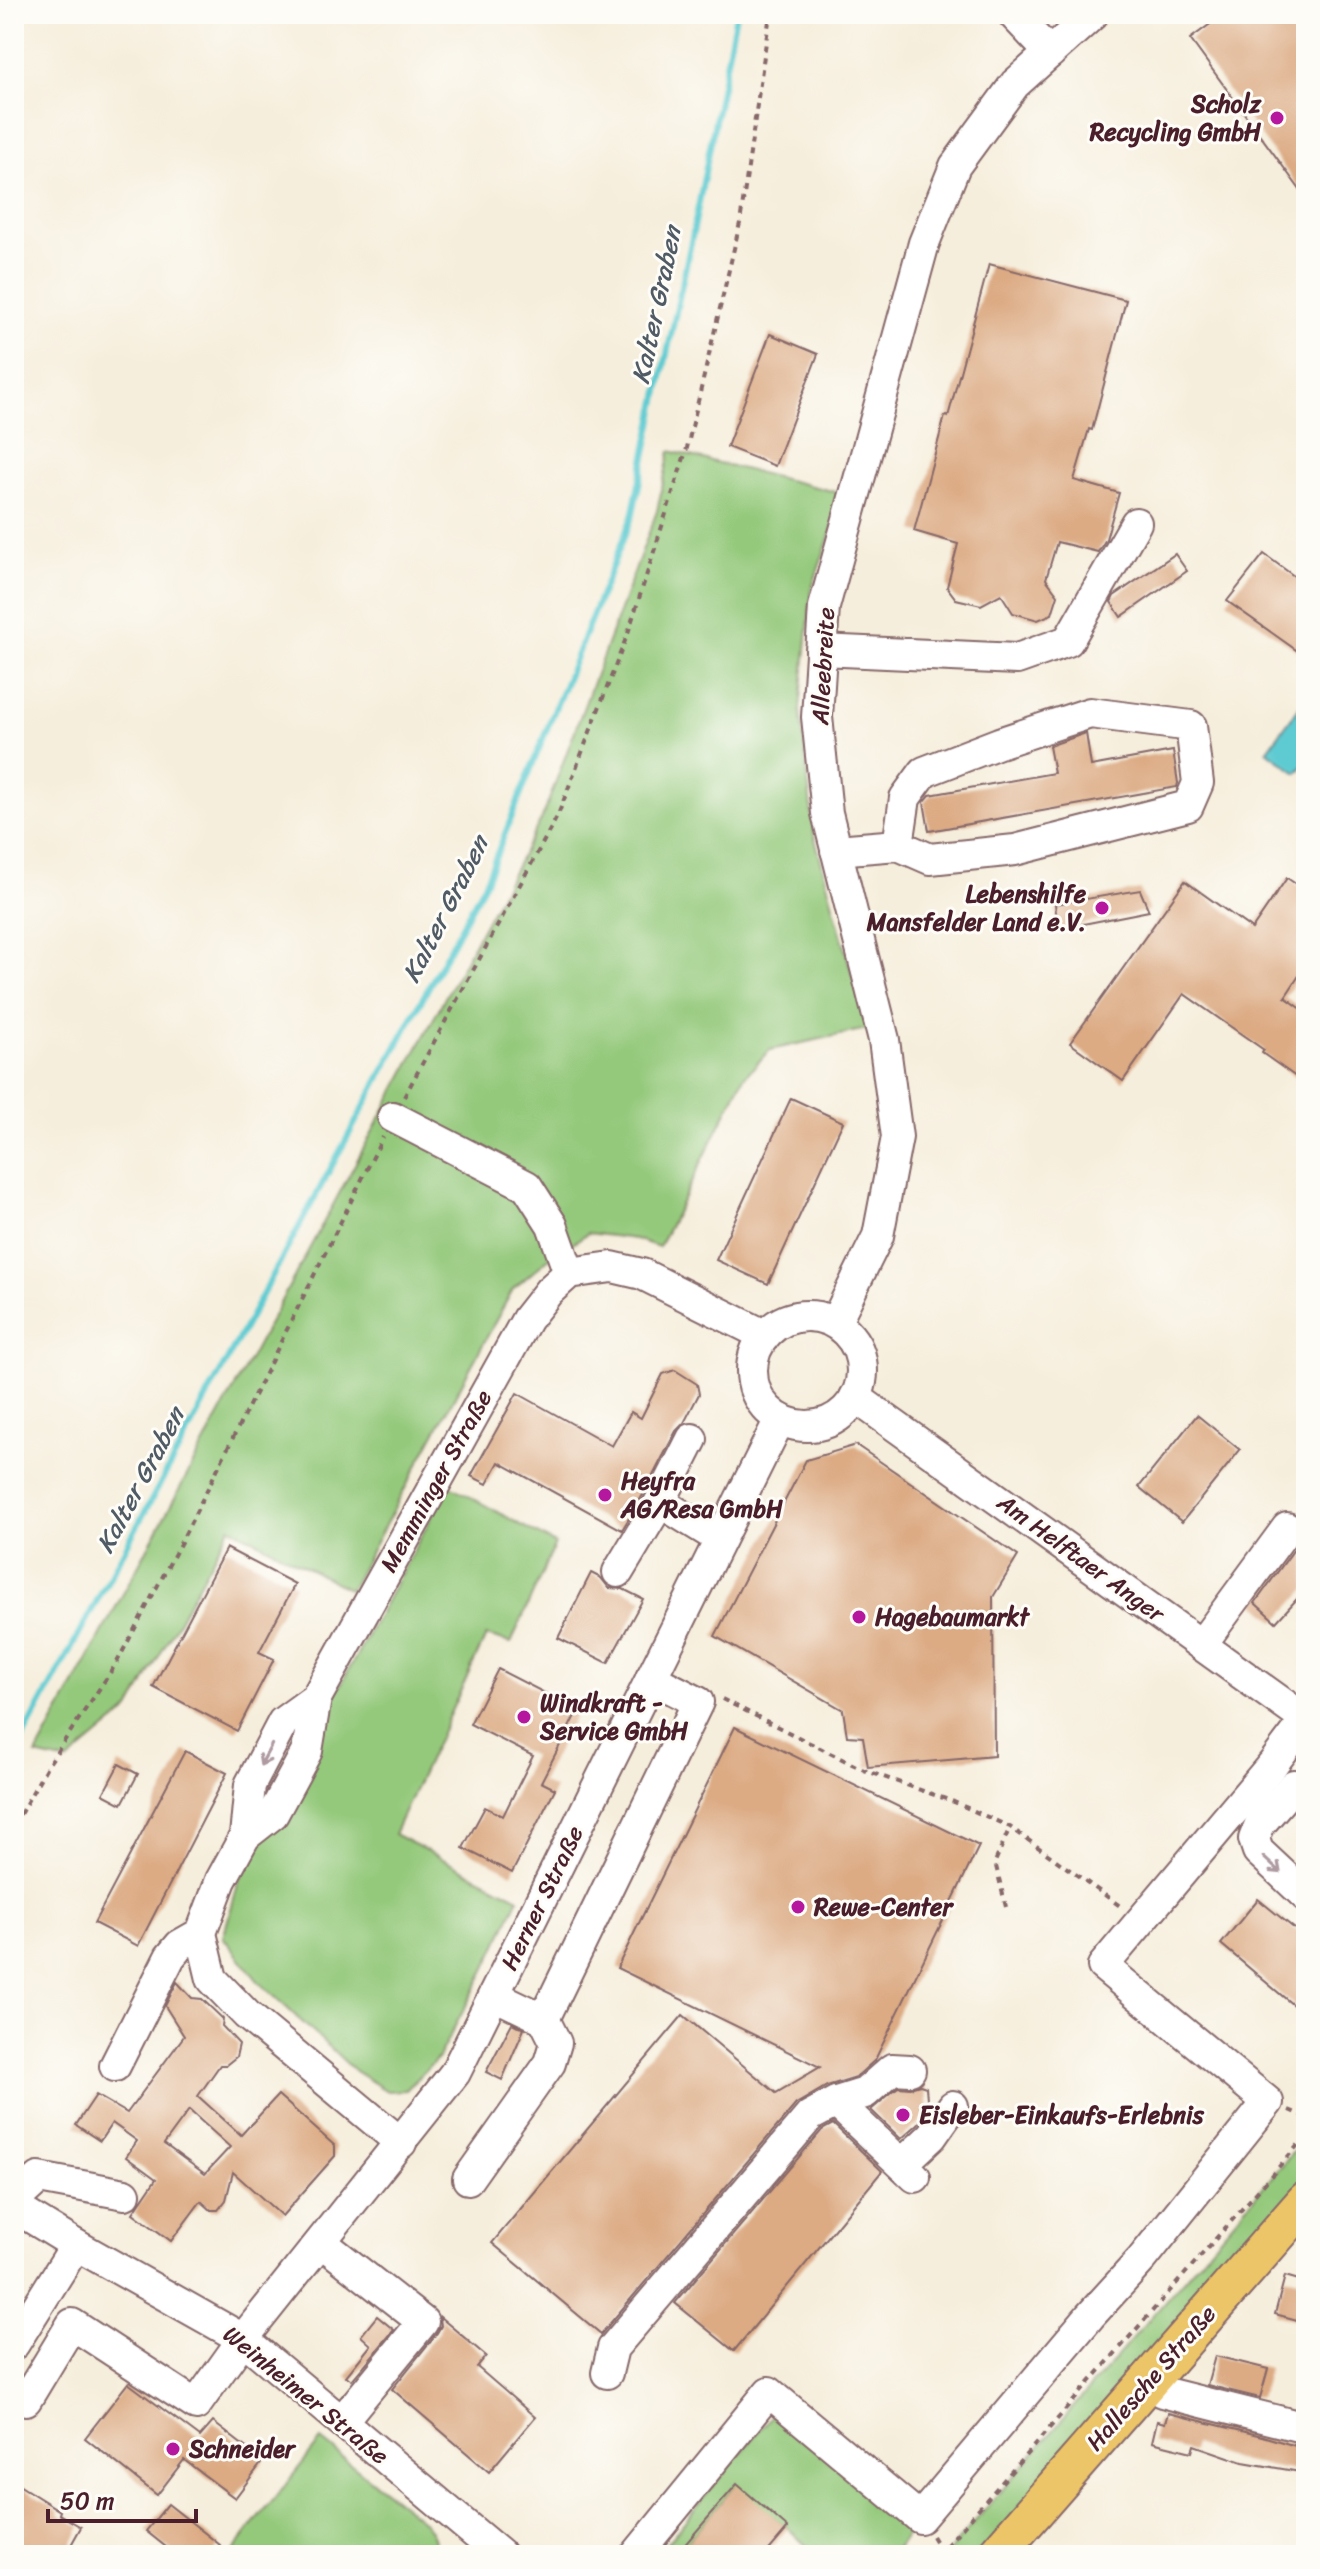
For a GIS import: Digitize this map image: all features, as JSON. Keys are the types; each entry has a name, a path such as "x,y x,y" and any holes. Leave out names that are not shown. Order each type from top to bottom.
{"main road":[{"name":"Hallesche Straße","path":"996,2555 1306,2201"}],"street":[{"path":"1013,14 1050,53"},
{"name":"Alleebreite","path":"835,1323 878,1236 897,1137 884,1040 827,813 817,717 824,607 924,243 955,166 1015,84 1093,14"},
{"path":"821,650 1017,659 1068,641 1136,523"},
{"path":"836,850 898,845 930,859 1015,850 1188,806 1198,783 1191,726 1090,713 924,772 905,798 898,845"},
{"path":"393,1117 527,1186 552,1225 569,1273 612,1267 642,1274 764,1335"},
{"name":"Memminger Straße","path":"201,1933 221,1880 245,1836 250,1785 283,1722 316,1698 527,1319 549,1291 569,1273"},
{"path":"805,1315 835,1323 853,1341 861,1364 861,1381 855,1397 836,1418 822,1423 794,1424 780,1419 760,1401 751,1374 757,1347 776,1324 790,1318 805,1315"},
{"name":"Am Helftaer Anger","path":"855,1397 1306,1720"},
{"name":"Herner Straße","path":"26,2400 72,2324 196,2405 243,2339 455,2073 780,1419"},
{"path":"618,1572 660,1502 692,1439"},
{"path":"660,1502 720,1539"},
{"path":"1201,1645 1287,1528"},
{"path":"544,2019 698,1702 651,1678"},
{"path":"636,2555 769,2392 920,2518 1142,2259 1268,2102 1103,1966 1306,1720"},
{"path":"1294,1785 1260,1824 1254,1839 1258,1851 1306,1896"},
{"path":"115,2066 170,1957 180,1945 201,1933 212,1979 247,2015 401,2143"},
{"path":"468,2179 550,2063 556,2043 544,2019 494,1995"},
{"path":"607,2373 613,2348 810,2116 836,2102 865,2093 892,2069 910,2070"},
{"path":"836,2102 908,2171 953,2106"},
{"path":"14,2204 39,2178 125,2194"},
{"name":"Weinheimer Straße","path":"14,2204 76,2245 243,2339 342,2421 487,2551"},
{"path":"321,2242 423,2322 342,2421"},
{"path":"14,2344 76,2245"},
{"path":"1149,2380 1162,2392 1306,2428"}],"path":[{"path":"14,1825 46,1768 116,1664 182,1540 393,1117 558,815 628,633 687,448 740,223 770,14"},
{"path":"712,1694 864,1770 954,1802 1010,1827 1142,1922"},
{"path":"1006,1907 995,1862 1010,1827"},
{"path":"1282,2108 1306,2117"},
{"path":"938,2555 1306,2136"}],"green space":[{"path":"670,451 844,494 812,588 800,709 814,835 867,1029 770,1050 744,1077 659,1247 635,1239 588,1233 547,1260 513,1289 350,1590 230,1527 130,1709 67,1762 36,1755 543,816 657,511"},
{"path":"449,1485 555,1544 511,1643 486,1636 394,1834 519,1898 438,2058 406,2090 387,2091 355,2071 258,1981 223,1937 239,1881 328,1708"},
{"path":"1306,2137 1306,2178 979,2555 946,2555"},
{"path":"782,2403 919,2516 893,2555 816,2555 735,2486 676,2555 657,2555"},
{"path":"321,2440 425,2523 434,2538 433,2555 230,2555"}],"water":[{"path":"1300,706 1306,711 1306,762 1297,773 1267,751"}],"building":[{"name":"Scholz Recycling GmbH","path":"1224,14 1306,14 1306,198 1190,39"},
{"path":"989,264 1126,300 1092,430 1089,429 1074,480 1119,493 1106,539 1098,552 1057,542 1046,579 1058,595 1052,614 1038,620 1013,613 1001,594 981,605 956,599 947,587 958,544 914,531"},
{"path":"770,334 818,354 775,466 727,447"},
{"path":"1175,554 1187,571 1121,617 1111,602 1114,596"},
{"path":"1264,554 1306,585 1306,657 1227,601"},
{"path":"1086,733 1091,766 1173,751 1177,787 929,831 924,802 930,795 1054,773 1049,746"},
{"path":"1287,878 1306,891 1306,965 1285,997 1306,1012 1306,1084 1262,1053 1264,1050 1184,994 1123,1081 1070,1043 1185,881 1252,929"},
{"name":"Lebenshilfe Mansfelder Land e.V.","path":"1140,890 1149,911 1058,929 1055,904"},
{"path":"791,1098 843,1122 768,1284 716,1260"},
{"name":"Heyfra AG/Resa GmbH","path":"675,1370 697,1384 699,1394 622,1530 499,1462 487,1484 471,1476 517,1393 612,1446 631,1412 641,1418 663,1374"},
{"path":"1197,1415 1240,1450 1182,1522 1139,1487"},
{"name":"Hagebaumarkt","path":"856,1445 1018,1556 993,1597 994,1756 868,1767 863,1737 847,1736 843,1710 715,1636 806,1460"},
{"path":"226,1548 295,1584 259,1652 274,1659 237,1731 153,1687"},
{"path":"1295,1548 1306,1558 1306,1589 1276,1622 1255,1603"},
{"path":"591,1573 601,1578 609,1588 623,1589 643,1599 608,1663 558,1638"},
{"path":"498,1669 578,1710 541,1782 555,1789 512,1873 463,1848 485,1807 503,1816 533,1756 470,1724"},
{"name":"Rewe-Center","path":"735,1727 979,1846 875,2060 856,2077 827,2086 796,2104 601,2334 492,2243 683,2015 776,2093 820,2067 617,1968"},
{"path":"185,1751 227,1773 138,1946 94,1923"},
{"path":"119,1764 138,1774 122,1804 103,1794"},
{"path":"1258,1899 1306,1938 1306,2016 1221,1944"},
{"path":"177,1982 192,1998 202,1999 223,2019 222,2026 239,2044 236,2057 226,2065 220,2065 198,2096 241,2135 278,2095 335,2146 335,2156 282,2216 233,2172 226,2200 218,2210 211,2210 201,2201 171,2241 133,2213 156,2179 126,2157 137,2141 112,2123 100,2141 76,2125 96,2095 127,2113 184,2036 165,2006","holes":["189,2110 230,2147 205,2174 164,2144"]},
{"path":"512,2023 524,2029 502,2080 486,2072"},
{"name":"Eisleber-Einkaufs-Erlebnis","path":"898,2087 926,2087 928,2111 901,2139 871,2110"},
{"path":"833,2124 882,2171 734,2351 675,2303 822,2130"},
{"path":"1285,2276 1306,2282 1301,2321 1275,2314"},
{"path":"377,2316 394,2330 352,2380 346,2376 371,2345 361,2336"},
{"path":"440,2317 486,2356 477,2367 535,2417 489,2472 392,2389 437,2333 441,2326"},
{"path":"1215,2356 1268,2369 1260,2398 1207,2385"},
{"name":"Schneider","path":"128,2383 200,2437 213,2422 263,2461 235,2498 184,2460 157,2495 85,2438"},
{"path":"1168,2413 1306,2449 1306,2473 1243,2462 1194,2445 1192,2452 1152,2442 1157,2421 1165,2423"},
{"path":"14,2482 81,2527 71,2545 87,2555 14,2555"},
{"path":"737,2484 788,2528 765,2555 676,2555"},
{"path":"168,2504 220,2545 212,2555 176,2555 146,2531"}],"waterway":[{"name":"Kalter Graben","path":"14,1754 486,881 632,517 736,14"}],"place":[{"name":"Scholz Recycling GmbH","path":"1277,118"},
{"name":"Lebenshilfe Mansfelder Land e.V.","path":"1102,908"},
{"name":"Heyfra AG/Resa GmbH","path":"605,1495"},
{"name":"Hagebaumarkt","path":"859,1617"},
{"name":"Windkraft - Service GmbH","path":"524,1717"},
{"name":"Rewe-Center","path":"798,1907"},
{"name":"Eisleber-Einkaufs-Erlebnis","path":"903,2115"},
{"name":"Schneider","path":"173,2449"}]}
